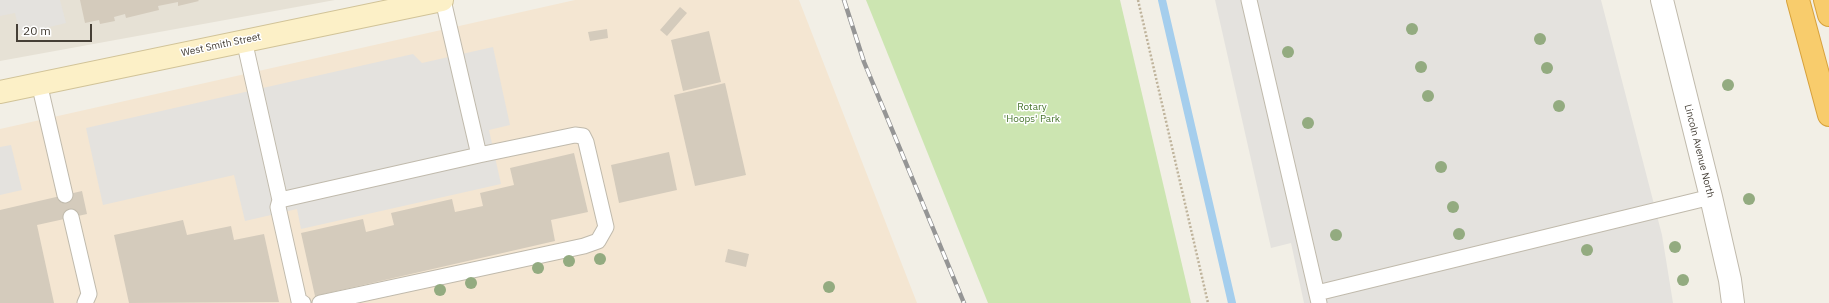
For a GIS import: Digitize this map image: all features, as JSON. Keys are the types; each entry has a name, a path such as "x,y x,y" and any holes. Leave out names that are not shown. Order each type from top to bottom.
{"highway":[{"path":"1798,0 1829,115"},
{"path":"1825,0 1829,15"}],"main road":[{"name":"West Smith Street","path":"0,92 244,40 443,0"}],"street":[{"name":"Lincoln Avenue North","path":"1662,0 1711,197 1730,280 1733,303"}],"lane":[{"path":"443,0 479,155"},
{"path":"1249,0 1318,298 1711,197"},
{"path":"244,40 280,200 278,207 299,301 303,303"},
{"path":"39,83 65,195"},
{"path":"280,200 575,135 582,136 586,142 606,227 598,241 584,246 320,303"},
{"path":"71,217 89,294 85,303"}],"path":[{"path":"1138,0 1208,303"}],"shaded area":[{"path":"0,0 335,0 0,61"},
{"path":"0,0 60,0 66,23 20,34 15,13 0,16"},
{"path":"575,0 799,0 917,303 0,303 0,129"},
{"path":"1215,0 1601,0 1662,235 1673,303 1304,303 1291,243 1271,248"},
{"path":"493,47 510,125 489,130 501,184 301,229 297,209 245,221 234,175 103,205 86,128 413,54 422,63"},
{"path":"11,145 22,190 0,195 0,147"}],"green space":[{"name":"Rotary 'Hoops' Park","path":"866,0 1120,0 1191,303 988,303"}],"building":[{"path":"80,0 199,1 178,6 178,2 158,6 159,10 126,18 125,14 114,17 115,21 100,24 99,20 85,23"},
{"path":"680,7 687,13 667,36 660,30"},
{"path":"607,29 608,38 590,41 588,32"},
{"path":"709,31 721,82 683,91 671,40"},
{"path":"725,83 746,175 695,186 674,95"},
{"path":"669,152 677,190 619,203 611,165"},
{"path":"574,153 588,212 551,220 555,241 315,296 301,233 363,219 366,232 394,225 391,213 452,199 455,212 483,206 480,193 514,185 510,168"},
{"path":"82,191 87,214 37,225 54,303 0,303 0,210"},
{"path":"183,220 187,235 231,226 234,240 264,234 279,302 129,303 114,235"},
{"path":"728,249 749,254 746,267 725,262"}],"waterway":[{"path":"1162,0 1232,303"}],"railway":[{"path":"844,0 864,62 964,303"}]}
